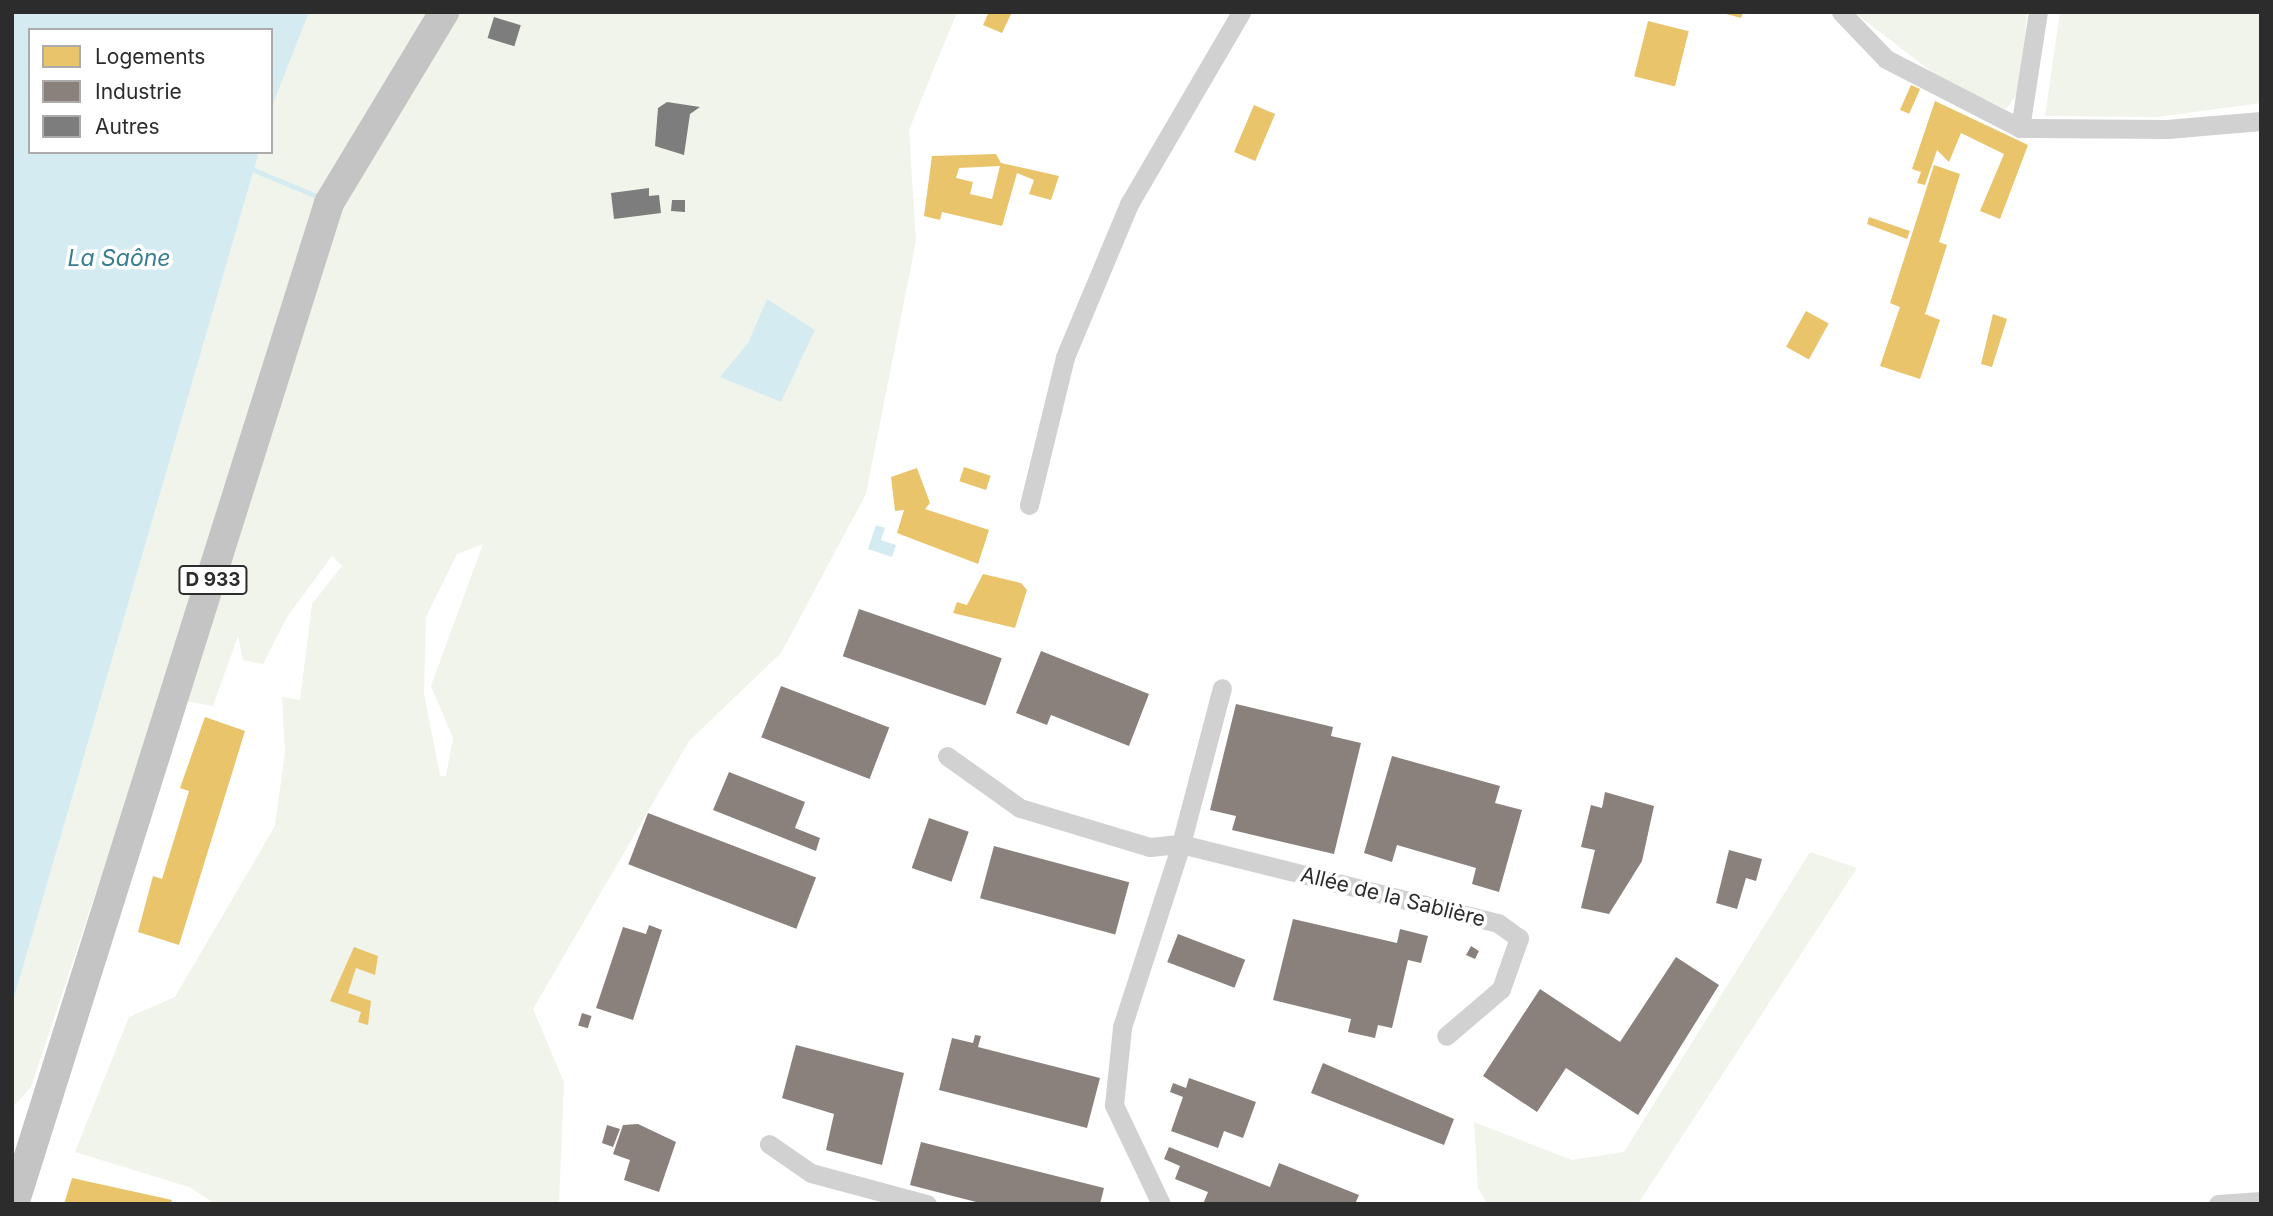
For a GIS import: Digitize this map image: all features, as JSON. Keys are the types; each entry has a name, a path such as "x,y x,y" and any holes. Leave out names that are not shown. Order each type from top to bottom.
{"main road":[{"name":"D 933","path":"14,1204 325,215 444,12"}],"street":[{"path":"1029,505 1065,357 1129,204 1241,12"},
{"path":"1841,12 1886,59 2020,128 2167,129 2261,121"},
{"path":"2020,128 2038,12"},
{"path":"1161,1204 1114,1105 1122,1027 1181,844 1222,688"},
{"path":"947,756 1020,808 1150,847 1181,844"},
{"name":"Allée de la Sablière","path":"1181,844 1498,923 1519,938 1501,989 1446,1035"},
{"path":"769,1144 811,1173 927,1204"},
{"path":"2218,1204 2261,1202"}],"shaded area":[{"path":"309,12 957,12 909,130 916,241 866,494 781,653 689,741 533,1009 564,1082 559,1204 216,1204 189,1187 75,1152 129,1017 175,997 275,826 285,752 282,697 300,700 312,604 342,566 332,556 287,617 263,664 243,660 238,636 213,706 161,697 31,1087 12,1108 12,1005 258,154 273,154 273,102 284,64","holes":["483,544 431,686 453,738 446,776 440,776 424,693 426,617 457,554"]},
{"path":"1854,12 2027,12 2020,90 2006,109 1941,79"},
{"path":"2060,12 2261,12 2261,103 2157,117 2045,116"},
{"path":"1810,852 1857,868 1638,1204 1487,1204 1478,1188 1474,1122 1572,1160 1624,1152"}],"water":[{"name":"La Saône","path":"12,12 309,12 273,104 273,28 28,28 28,154 258,154 12,1005"},
{"path":"767,299 815,330 781,402 720,377 748,343"},
{"path":"876,525 885,528 881,540 896,545 892,557 868,549"}],"building: Logements":[{"path":"989,12 1012,12 1002,33 983,25"},
{"path":"1719,12 1743,12 1741,18"},
{"path":"1648,21 1689,31 1675,86 1634,76"},
{"path":"1911,85 1920,89 1909,114 1900,110"},
{"path":"1935,101 2028,145 2000,219 1980,211 2004,154 1961,133 1949,162 1937,150 1925,185 1917,183 1921,172 1912,169"},
{"path":"1254,105 1275,114 1255,161 1234,152"},
{"path":"996,154 1001,163 1059,176 1051,200 1029,194 1034,180 1017,173 1002,226 942,212 940,220 924,216 932,156","holes":["1000,166 992,199 970,194 973,182 956,178 959,168"]},
{"path":"1934,165 1960,174 1939,242 1947,245 1925,314 1940,320 1920,379 1880,366 1900,307 1890,303"},
{"path":"1869,217 1910,231 1907,239 1867,224"},
{"path":"1806,311 1829,324 1809,359 1786,347"},
{"path":"1993,314 2007,319 1992,367 1981,364"},
{"path":"964,467 991,476 986,490 959,481"},
{"path":"917,468 930,503 925,509 989,530 978,564 897,533 904,510 895,511 891,477"},
{"path":"983,574 1021,583 1027,590 1015,628 953,613 957,602 967,605"},
{"path":"205,717 245,731 179,945 138,932 153,876 162,879 189,791 180,788"},
{"path":"354,947 378,956 375,975 356,968 348,993 371,1001 368,1025 358,1022 361,1012 330,1001"},
{"path":"72,1178 172,1200 171,1204 64,1204"}],"building: Industrie":[{"path":"859,609 1002,658 985,705 843,656"},
{"path":"1041,651 1149,694 1129,746 1051,715 1047,725 1016,713"},
{"path":"781,686 889,728 870,779 761,737"},
{"path":"1236,704 1333,727 1331,736 1361,743 1334,854 1232,830 1236,816 1210,810"},
{"path":"1392,756 1500,786 1495,803 1522,810 1499,892 1472,884 1476,868 1397,845 1392,862 1364,853"},
{"path":"729,772 805,802 795,828 820,838 816,851 713,810"},
{"path":"1605,792 1654,806 1642,861 1609,914 1581,908 1595,850 1581,847 1591,805 1602,808"},
{"path":"648,813 816,878 796,929 628,864"},
{"path":"929,818 969,832 951,882 912,868"},
{"path":"994,846 1129,882 1115,934 980,898"},
{"path":"1729,850 1762,859 1756,881 1746,878 1737,909 1716,903"},
{"path":"1293,919 1397,943 1400,929 1428,936 1421,963 1408,960 1392,1028 1378,1025 1375,1038 1348,1032 1351,1019 1273,1000"},
{"path":"649,925 662,930 633,1020 596,1008 623,927 646,934"},
{"path":"1178,934 1245,960 1234,988 1167,962"},
{"path":"1471,946 1479,951 1475,959 1466,955"},
{"path":"1676,957 1719,985 1638,1115 1566,1068 1537,1112 1483,1076 1540,989 1620,1042"},
{"path":"582,1013 592,1016 588,1028 578,1025"},
{"path":"975,1035 981,1036 978,1047 1100,1078 1087,1128 939,1090 952,1038 973,1043"},
{"path":"796,1045 904,1073 882,1165 826,1150 834,1114 782,1098"},
{"path":"1323,1063 1454,1119 1444,1145 1311,1093"},
{"path":"1189,1078 1256,1102 1243,1138 1224,1131 1218,1148 1171,1131 1183,1097 1170,1092 1173,1083 1186,1088"},
{"path":"638,1124 676,1142 659,1192 624,1180 630,1160 613,1154 623,1125"},
{"path":"607,1125 620,1129 613,1147 602,1143"},
{"path":"921,1142 1104,1188 1100,1204 984,1204 910,1185"},
{"path":"1169,1147 1270,1187 1279,1163 1359,1195 1355,1204 1203,1204 1208,1192 1175,1179 1180,1166 1164,1159"}],"building: Autres":[{"path":"494,17 521,25 514,46 488,38"},
{"path":"667,102 700,107 690,114 684,155 655,146 658,108"},
{"path":"649,188 649,196 659,195 661,213 614,219 611,193"},
{"path":"672,200 685,200 685,212 671,211"}],"waterway":[{"path":"254,170 314,195"}]}
